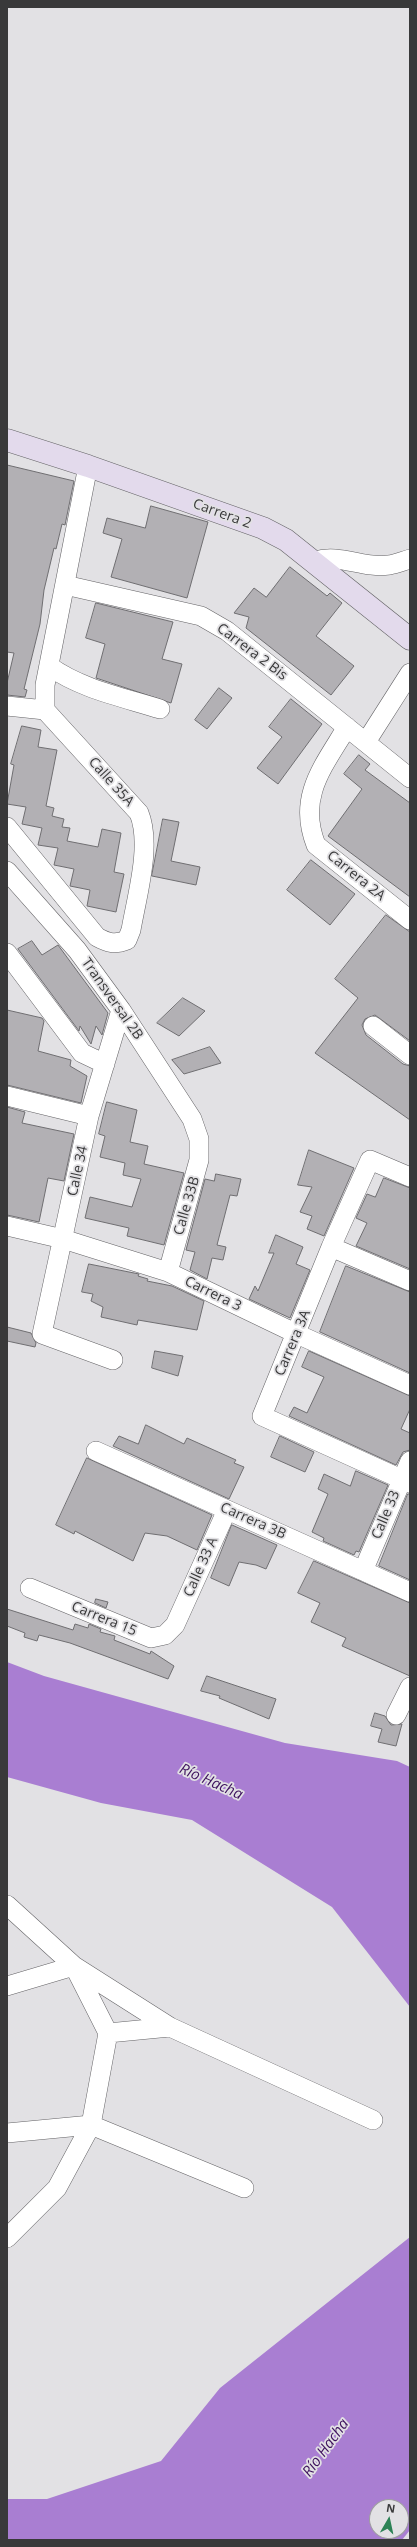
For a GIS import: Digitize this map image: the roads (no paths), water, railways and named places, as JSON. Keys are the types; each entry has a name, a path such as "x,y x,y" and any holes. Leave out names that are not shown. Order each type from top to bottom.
{"street":[{"name":"Carrera 2","path":"7,440 88,466 263,528 286,540 410,639"},
{"path":"7,706 45,710 45,685 88,466"},
{"path":"315,562 326,558 336,558 366,564 389,565 410,560"},
{"name":"Carrera 2 Bis","path":"65,585 201,616 227,631 410,778"},
{"path":"49,666 64,677 81,684 160,709"},
{"path":"366,742 410,674"},
{"name":"Calle 35A","path":"7,827 97,937 108,943 118,943 127,940 131,930 145,842 144,825 139,813 45,710"},
{"name":"Carrera 2A","path":"347,727 317,778 309,809 309,827 316,845 410,920"},
{"name":"Transversal 2B","path":"7,871 77,950 121,1010 192,1119 199,1139"},
{"path":"7,953 82,1053 105,1064"},
{"name":"Calle 34","path":"113,1360 42,1334 64,1239 89,1116 121,1010"},
{"path":"373,1026 410,1055"},
{"path":"7,1096 89,1116"},
{"name":"Calle 33B","path":"168,1272 199,1160 199,1139"},
{"name":"Carrera 3A","path":"406,1481 262,1416 297,1334 331,1247 370,1160 410,1177"},
{"name":"Carrera 3","path":"7,1226 64,1239 168,1272 297,1334 410,1384"},
{"path":"331,1247 410,1281"},
{"name":"Carrera 3B","path":"96,1451 410,1592"},
{"name":"Calle 33","path":"363,1571 406,1481 410,1461"},
{"name":"Calle 33 A","path":"175,1625 227,1510"},
{"name":"Carrera 15","path":"30,1588 151,1638 165,1635 175,1625"},
{"path":"396,1715 410,1687"},
{"path":"7,1905 74,1966 170,2028 373,2120"},
{"path":"7,1986 74,1966"},
{"path":"7,2238 57,2188 92,2125 108,2033 74,1966"},
{"path":"108,2033 170,2028"},
{"path":"7,2133 92,2125 244,2188"}],"water":[{"name":"Río Hacha","path":"7,1662 44,1676 285,1743 397,1761 410,1767 410,2007 332,1907 192,1820 101,1803 7,1777"},
{"name":"Río Hacha","path":"410,2237 410,2530 409,2531 409,2499 369,2499 369,2539 403,2539 402,2540 7,2540 7,2499 47,2499 161,2461 220,2388"}]}
